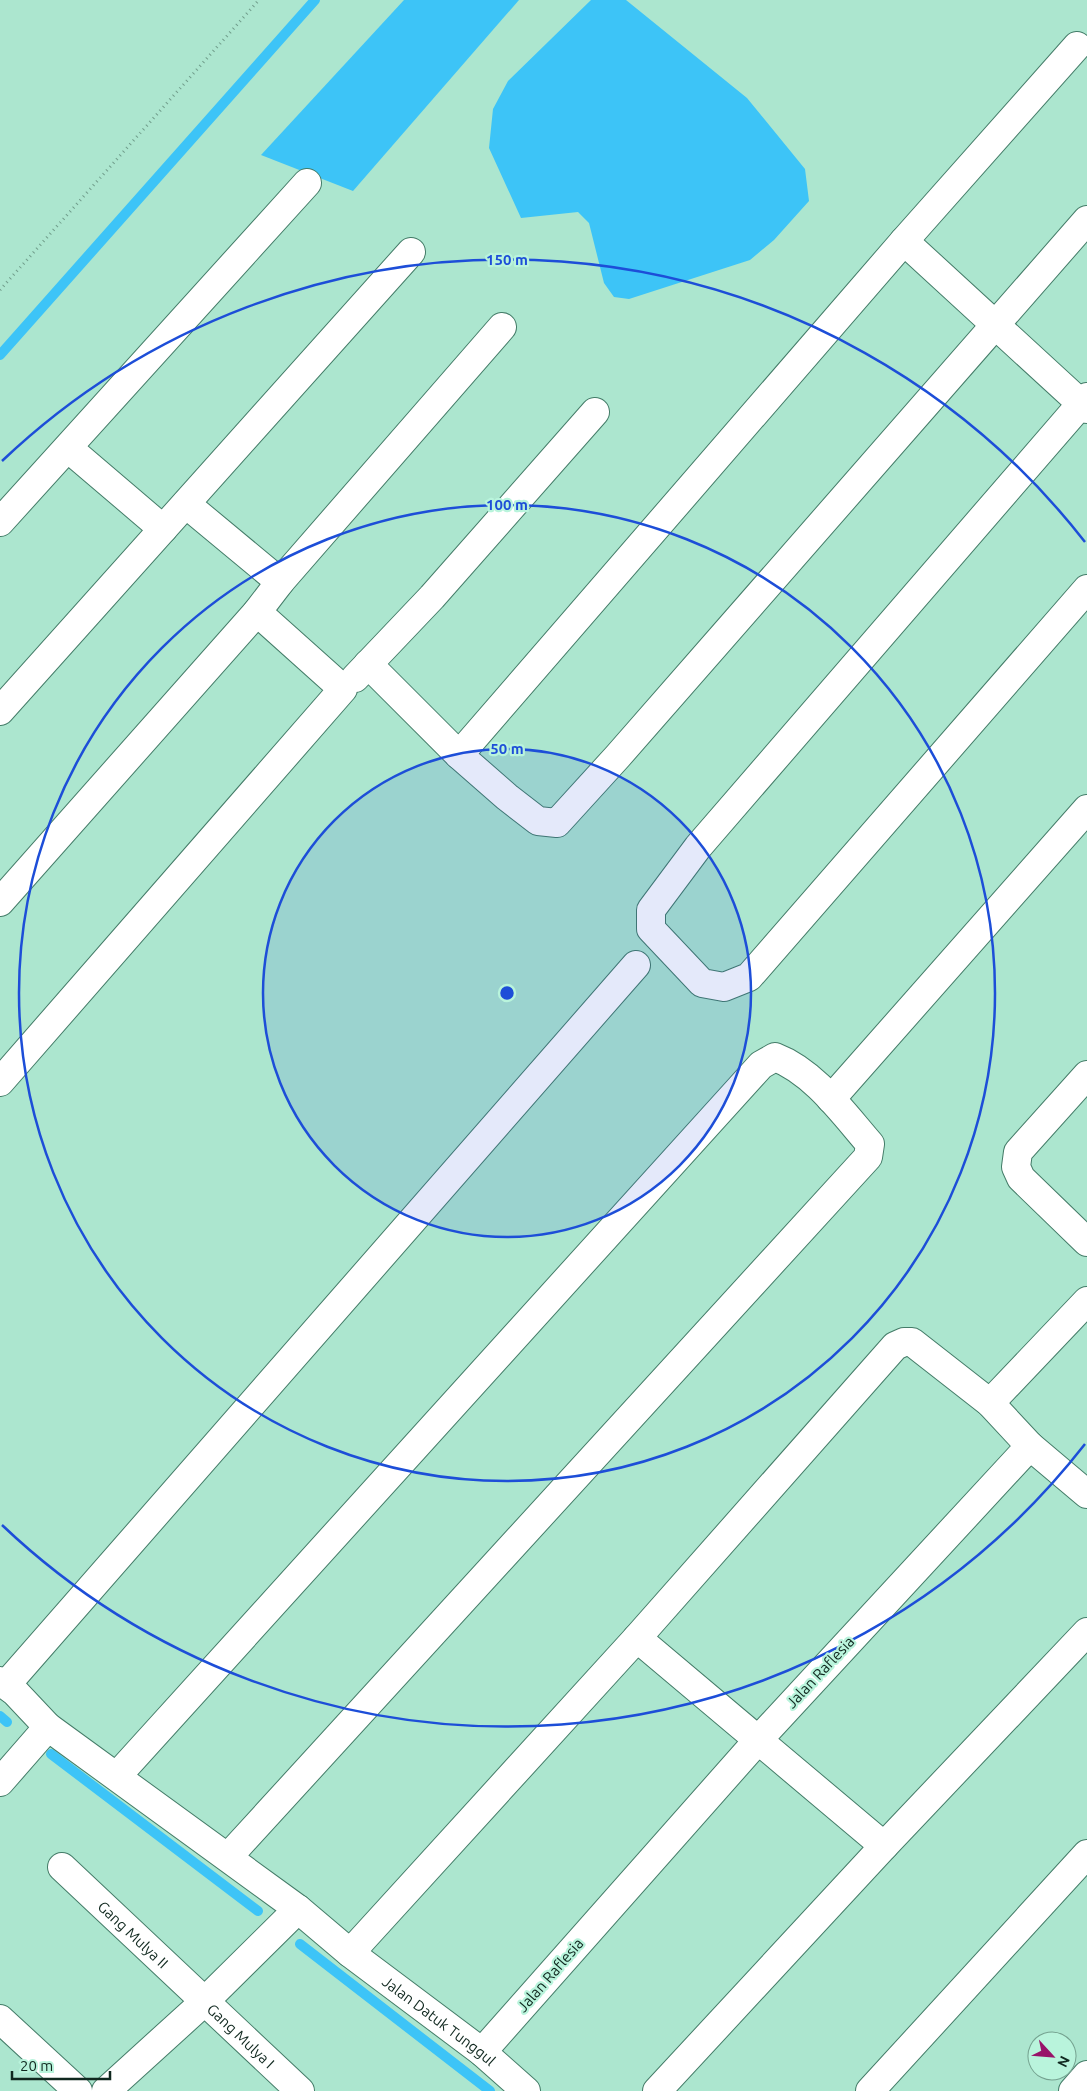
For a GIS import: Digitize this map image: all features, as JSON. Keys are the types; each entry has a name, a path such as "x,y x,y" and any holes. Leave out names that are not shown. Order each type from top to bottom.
{"street":[{"path":"459,755 904,241 1078,46"},
{"path":"0,522 307,183"},
{"path":"368,664 459,755 507,797 538,821 557,823 618,756 1087,220"},
{"path":"904,241 995,325 1085,403 698,846 651,910 651,929 702,983 724,988 749,977 1087,589"},
{"path":"0,711 411,252"},
{"path":"0,902 257,612 280,582 502,327"},
{"path":"0,1082 343,690 432,597 595,412"},
{"path":"68,448 164,529"},
{"path":"186,504 280,582"},
{"path":"257,612 343,690"},
{"path":"831,1099 1087,809"},
{"path":"3,1683 636,964"},
{"path":"117,1776 762,1066 775,1057 792,1063 831,1099 870,1144 868,1157 228,1857"},
{"path":"1087,1075 1018,1152 1016,1167 1021,1178 1087,1242"},
{"path":"990,1403 1087,1301"},
{"path":"350,1954 637,1638 895,1346 904,1342 912,1342 990,1403 1030,1446 1087,1494"},
{"name":"Jalan Raflesia","path":"482,2052 759,1739 1030,1446"},
{"path":"657,2091 884,1846 1087,1632"},
{"path":"637,1638 884,1846"},
{"name":"Jalan Datuk Tunggul","path":"3,1683 48,1727 298,1909 350,1954 482,2052 526,2091"},
{"path":"1,1778 48,1727"},
{"path":"870,2091 1087,1854"},
{"name":"Gang Mulya II","path":"62,1867 204,2002"},
{"path":"106,2091 204,2002 298,1909"},
{"name":"Gang Mulya I","path":"204,2002 300,2091"},
{"path":"0,2019 78,2091"},
{"path":"1073,2091 1087,2075"}],"path":[{"path":"0,290 259,0"}],"water":[{"path":"404,0 519,0 353,191 261,155"},
{"path":"591,0 626,0 747,98 805,169 809,201 774,240 750,260 629,299 614,297 604,283 589,223 578,212 521,218 489,148 493,109 508,81"}],"waterway":[{"path":"0,355 315,0"},
{"path":"0,1716 7,1722"},
{"path":"51,1754 258,1911"},
{"path":"300,1944 490,2091"}]}
